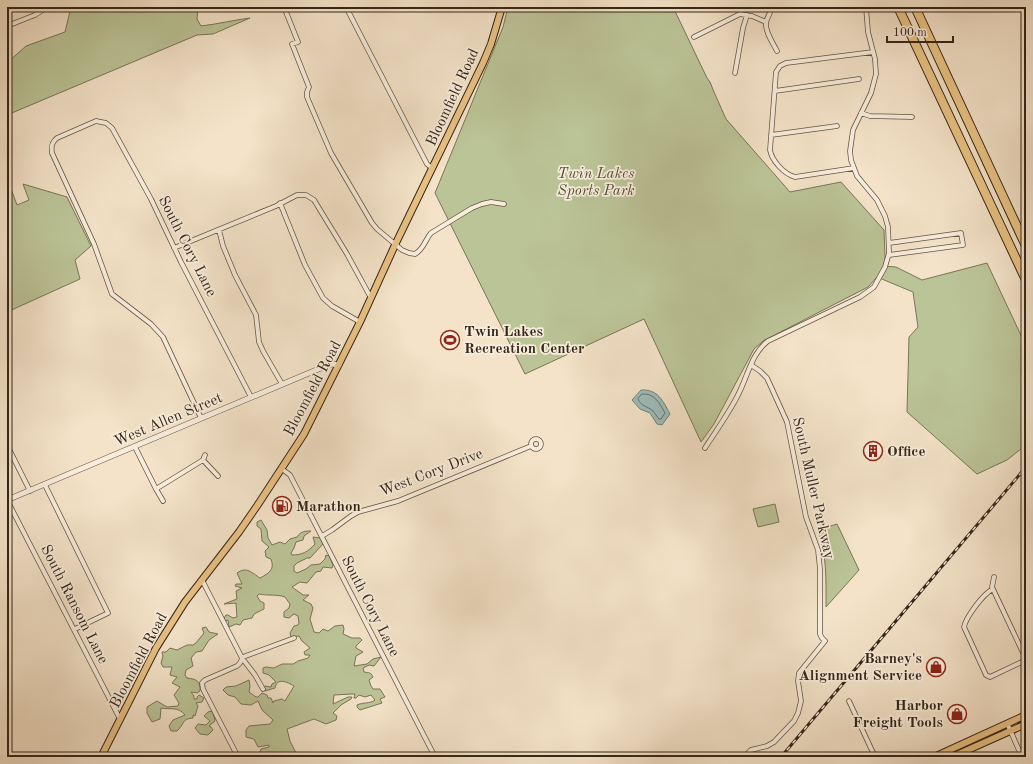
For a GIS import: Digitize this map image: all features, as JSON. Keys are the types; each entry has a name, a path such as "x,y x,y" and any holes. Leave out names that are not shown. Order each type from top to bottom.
{"highway":[{"path":"898,7 1026,280"},
{"path":"915,7 1026,246"}],"main road":[{"name":"Bloomfield Road","path":"101,757 156,648 185,602 239,532 282,469 307,427 360,322 395,245 483,63 502,7"},
{"path":"934,757 1026,715"},
{"path":"952,757 1026,724"}],"street":[{"path":"7,26 35,15 44,9 43,7"},
{"path":"284,7 298,42 292,44 309,87 306,92 307,97 331,153 377,229 395,245 409,253 417,253 422,249 431,232 472,208 491,202 504,204"},
{"path":"346,7 427,164 432,168"},
{"path":"772,7 766,22 767,31 777,51"},
{"path":"705,448 738,396 757,352 768,341 853,301 874,287 883,272 889,255 888,227 885,216 877,200 857,176 850,151 851,137 856,122 874,86 876,68 868,32 866,7"},
{"path":"694,37 737,14 748,15 766,22"},
{"path":"735,73 748,15"},
{"path":"854,168 793,177 773,159 771,152 771,135 776,72 783,64 873,52"},
{"path":"775,91 859,79"},
{"path":"861,113 870,116 912,117"},
{"name":"South Cory Lane","path":"201,418 163,337 151,324 112,294 94,244 52,153 52,142 57,138 92,122 103,121 114,130 155,207 174,248 251,397"},
{"path":"771,135 837,126"},
{"path":"174,248 297,195 306,195 314,200 347,254 371,298"},
{"path":"280,203 305,265 323,298 332,306 360,322"},
{"path":"218,230 235,275 256,315 260,342 263,351 282,384"},
{"path":"889,243 961,233 963,245 889,255"},
{"name":"West Allen Street","path":"7,500 331,364 339,365"},
{"name":"South Muller Parkway","path":"744,757 748,752 767,746 774,742 794,721 801,701 798,681 799,673 825,641 820,634 820,569 818,550 806,517 787,422 767,378 751,365"},
{"path":"7,445 30,491"},
{"name":"West Cory Drive","path":"322,536 364,509 398,501 531,446"},
{"path":"135,447 163,501"},
{"path":"156,489 203,460 205,455"},
{"path":"203,460 218,476"},
{"name":"South Cory Lane","path":"282,469 290,475 435,757"},
{"path":"45,485 108,612 74,629"},
{"name":"South Ransom Lane","path":"7,500 121,719"},
{"path":"993,589 988,592 965,621 964,627 986,675 990,677 1026,660 993,589 992,584 994,577"},
{"path":"202,580 242,658 256,675 263,689"},
{"path":"238,757 203,689 202,683 205,680 237,666 243,657 294,638"},
{"path":"849,701 875,757"},
{"path":"1008,723 1022,757"}],"green space":[{"path":"71,7 198,7 197,19 201,26 250,18 213,34 197,35 7,115 7,63 26,46 65,32"},
{"name":"Twin Lakes Sports Park","path":"508,7 673,7 710,82 726,119 790,192 841,182 884,230 884,266 896,267 922,280 987,263 1026,346 1026,445 1007,460 977,474 907,412 909,337 918,327 913,292 877,277 868,287 763,341 754,349 714,424 701,442 644,319 525,374 435,193 503,27"},
{"path":"7,178 17,205 29,200 23,184 67,197 91,246 75,260 80,279 7,312"},
{"path":"775,504 779,522 758,527 753,509"},
{"path":"261,520 267,530 268,538 272,545 280,542 285,544 290,539 297,537 302,532 311,531 304,536 303,540 296,542 291,553 292,555 302,554 310,549 315,544 313,537 320,538 323,544 310,558 297,563 294,566 294,571 297,573 311,565 320,564 325,559 326,555 329,556 333,565 332,568 323,567 321,571 316,572 307,583 300,582 292,587 303,595 309,595 303,600 311,604 313,608 310,619 314,632 319,633 323,629 328,631 335,626 343,625 343,634 352,638 360,638 362,640 356,648 363,652 356,656 354,666 367,664 373,659 381,657 374,666 369,665 363,668 364,672 370,673 373,677 369,680 373,689 380,689 385,697 380,699 382,703 360,710 357,705 375,700 371,695 365,697 359,695 354,698 355,694 334,695 333,704 348,697 352,697 333,713 337,716 336,720 326,724 314,719 287,729 290,741 298,757 249,757 249,755 253,754 256,756 261,749 269,747 269,745 258,747 254,739 246,737 246,730 249,726 270,724 273,720 262,710 258,701 251,705 241,704 235,697 228,695 223,690 226,687 236,686 249,680 249,692 256,697 262,693 267,695 268,698 271,698 273,703 274,701 282,699 285,701 294,686 280,681 275,688 265,691 265,686 271,687 272,684 276,682 269,675 263,673 263,668 274,668 282,664 293,664 308,658 310,655 305,655 304,652 310,648 299,636 291,637 290,633 294,626 298,625 299,623 298,616 294,614 289,618 284,617 284,612 289,608 290,604 285,597 259,594 257,596 260,601 264,603 264,609 254,614 252,618 243,620 240,625 236,624 229,627 228,620 225,621 224,618 226,615 233,618 237,617 236,603 224,604 237,599 236,591 242,588 235,586 236,584 242,584 237,573 247,570 260,578 272,569 271,559 266,557 265,551 269,547 262,541 261,529 257,526 257,522"},
{"path":"837,524 859,570 826,607 826,577 823,549 818,530"},
{"path":"206,627 209,632 218,634 209,640 202,651 196,652 191,658 193,666 186,670 185,675 187,678 197,681 200,685 200,691 197,693 191,692 194,699 197,699 199,695 204,698 202,702 196,703 198,706 193,718 187,719 177,731 171,731 169,726 173,720 185,715 180,710 161,708 160,719 152,722 147,713 147,707 157,701 167,707 178,706 179,703 174,695 180,687 172,683 177,677 170,675 172,667 163,667 161,663 163,656 162,652 166,652 170,648 177,650 187,645 193,645 204,633 202,628"},
{"path":"212,711 215,721 209,726 213,730 208,735 200,734 195,728 198,724 206,725 210,721 204,716 208,712"}],"water":[{"path":"641,390 647,390 656,394 665,405 670,414 662,425 657,424 650,413 640,409 632,400"}],"railway":[{"path":"781,757 1026,467"}],"place":[{"name":"Twin Lakes Recreation Center","path":"450,340"},
{"name":"Office","path":"873,451"},
{"name":"Marathon","path":"282,506"},
{"name":"Barney's Alignment Service","path":"936,667"},
{"name":"Harbor Freight Tools","path":"957,714"}]}
